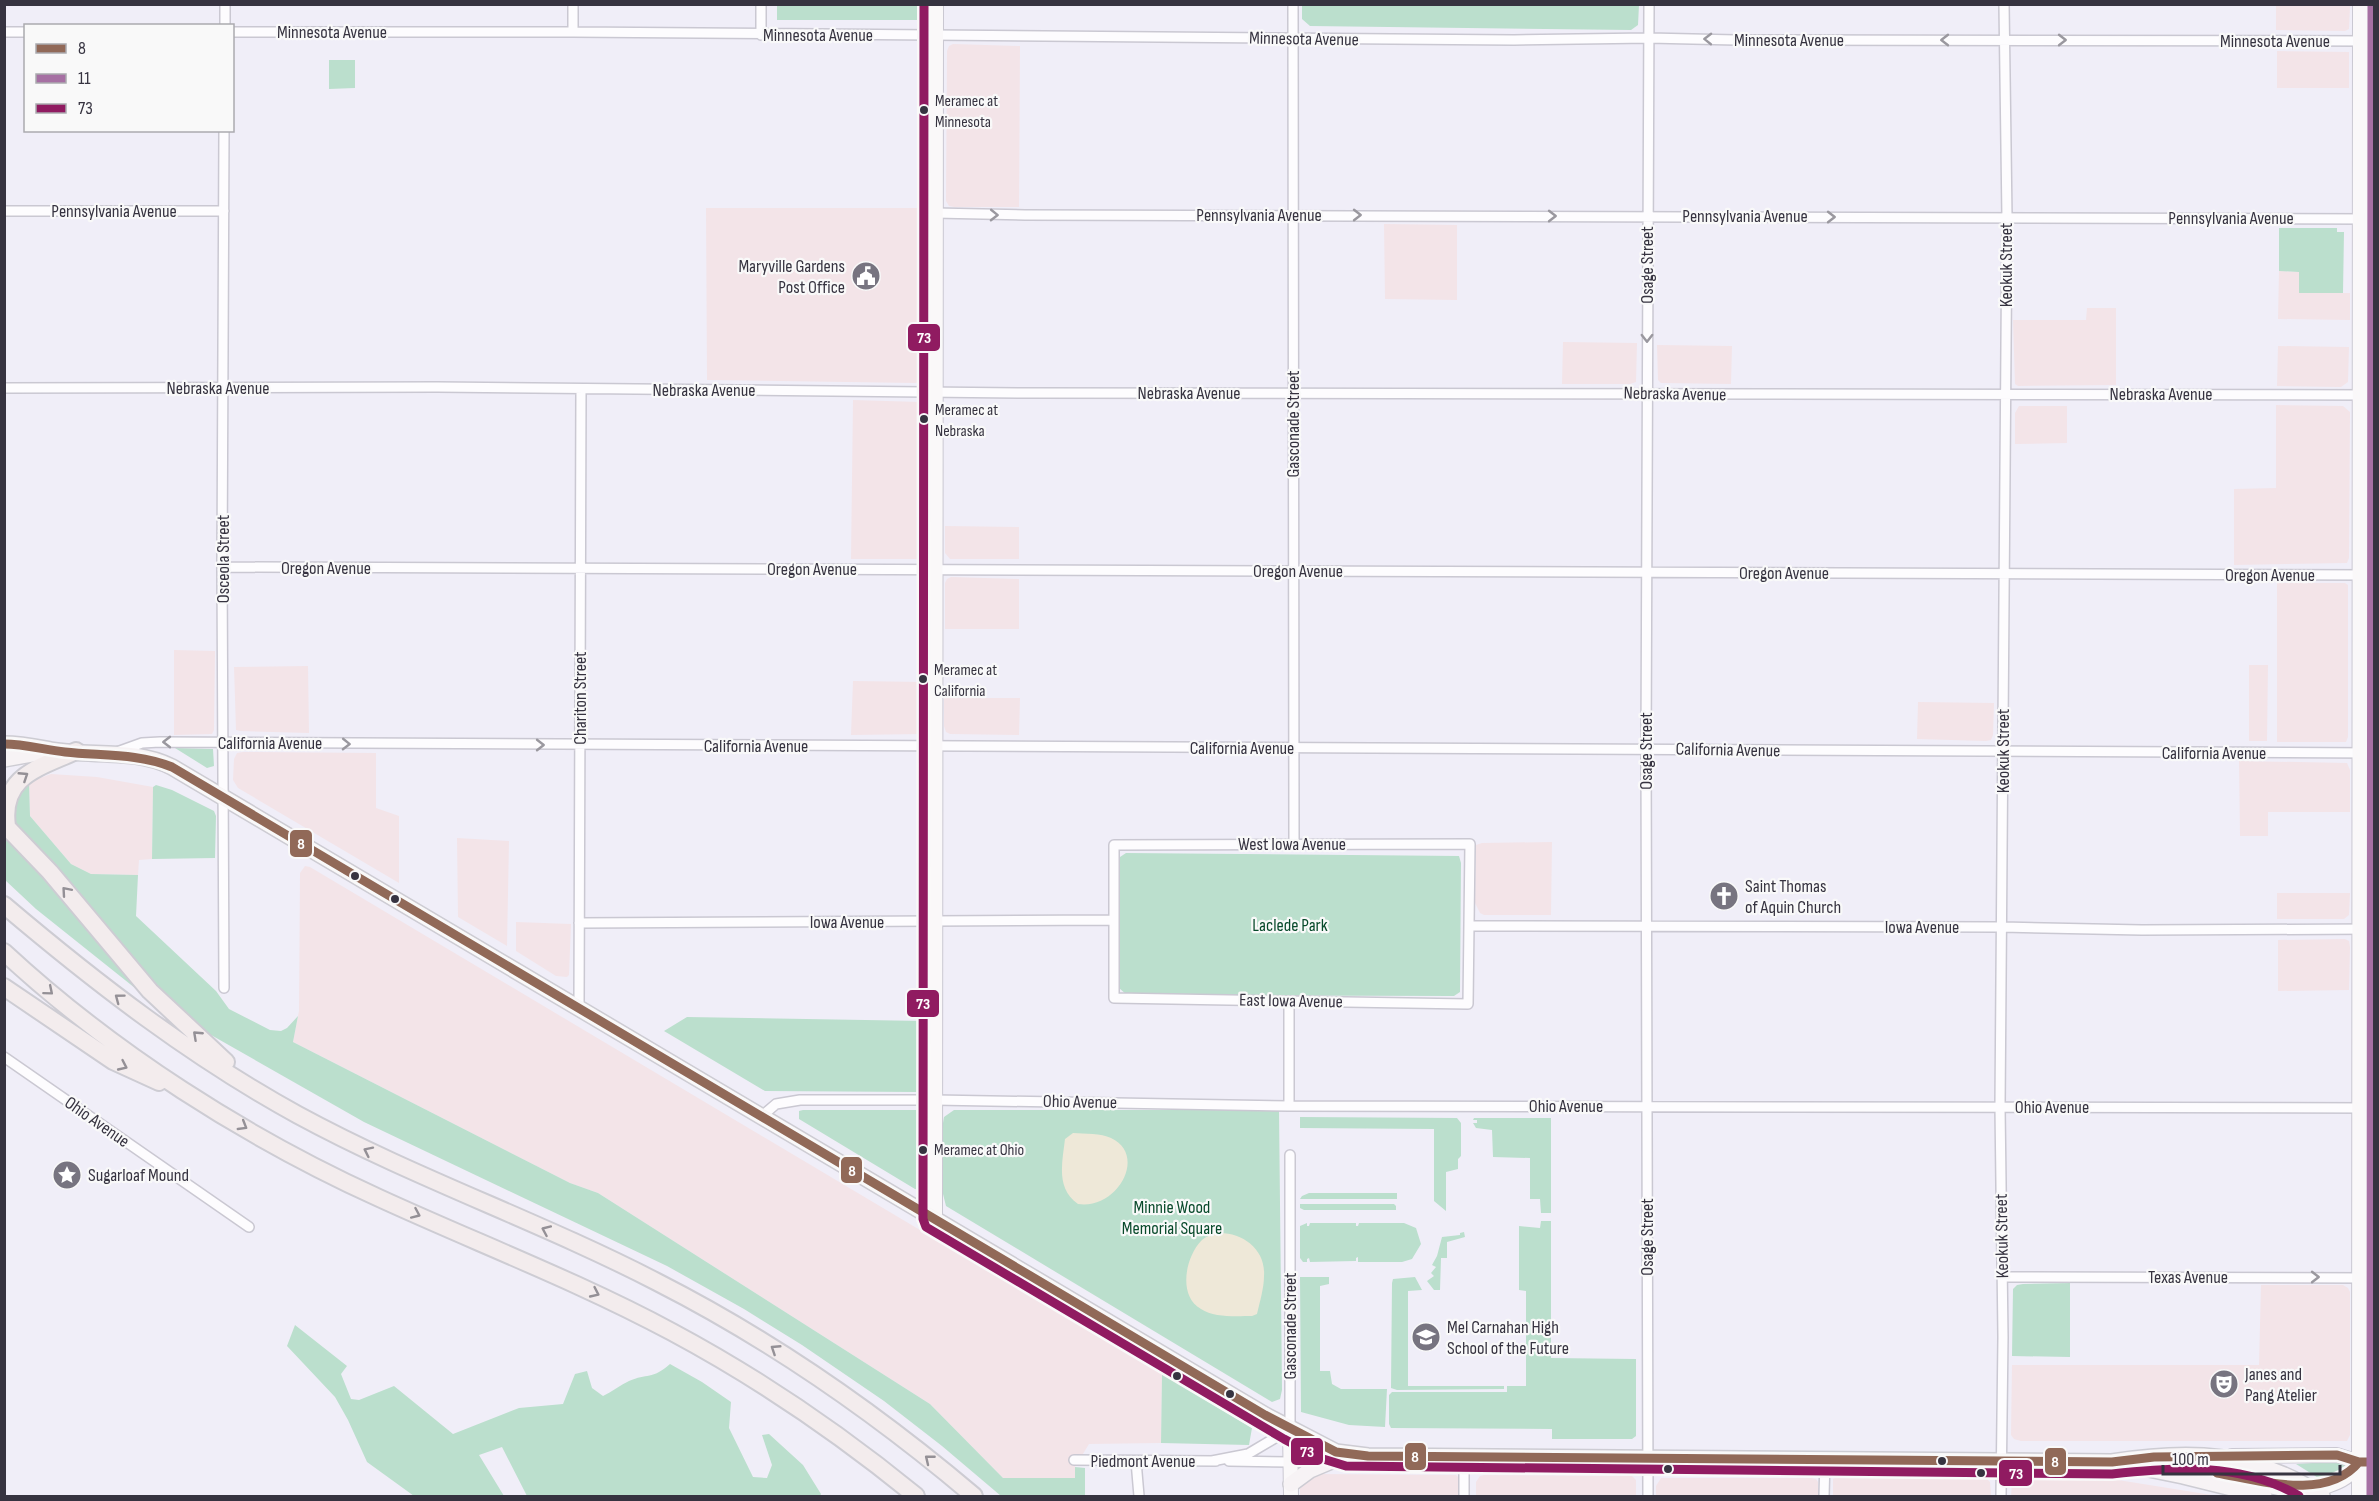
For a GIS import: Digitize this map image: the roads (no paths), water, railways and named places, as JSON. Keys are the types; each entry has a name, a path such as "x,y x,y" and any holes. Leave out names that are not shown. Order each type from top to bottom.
{"highway":[{"path":"76,752 25,775 11,786 5,806 6,825 57,880 150,991 255,1089"},
{"path":"4,905 144,1016 255,1089 344,1139 401,1167 598,1253 713,1312 769,1345 867,1411 928,1457 974,1497"},
{"path":"4,952 65,1005 207,1105"},
{"path":"4,987 113,1061 207,1105 310,1164 368,1193 556,1275 673,1333 783,1398 844,1441 916,1497"}],"main road":[{"path":"935,1219 936,4"},
{"path":"2360,4 2360,1497"},
{"path":"4,744 154,759 224,797 1290,1429 1325,1447 1348,1454 2112,1462 2183,1476 2264,1497"},
{"path":"4,759 52,750"},
{"name":"Gasconade Street","path":"1290,1429 1291,1490"},
{"path":"1291,1490 1310,1470 1348,1454"},
{"path":"2112,1462 2135,1458 2337,1455 2359,1462 2374,1462"},
{"path":"2218,1456 2283,1473 2317,1493"},
{"path":"2183,1476 2218,1473 2285,1491 2317,1493 2347,1478 2359,1462"}],"street":[{"path":"225,4 225,24"},
{"path":"573,4 573,32"},
{"path":"761,4 761,35"},
{"name":"Gasconade Street","path":"1293,4 1294,844"},
{"name":"Osage Street","path":"1648,1497 1646,749 1649,4"},
{"name":"Keokuk Street","path":"2001,1497 2000,1107 2007,218 2004,4"},
{"path":"4,32 24,32"},
{"name":"Minnesota Avenue","path":"234,32 573,32 1514,40 1649,38 2374,41"},
{"name":"Osceola Street","path":"224,132 222,567 224,987"},
{"name":"Pennsylvania Avenue","path":"4,211 224,211"},
{"name":"Pennsylvania Avenue","path":"936,213 2374,219"},
{"name":"Nebraska Avenue","path":"4,388 2374,395"},
{"name":"Chariton Street","path":"579,1007 580,389"},
{"name":"Oregon Avenue","path":"222,567 2374,575"},
{"name":"California Avenue","path":"112,754 142,743 2374,753"},
{"name":"West Iowa Avenue","path":"1114,920 1114,844 1470,844 1469,926"},
{"name":"Iowa Avenue","path":"579,923 1114,920"},
{"name":"East Iowa Avenue","path":"1114,920 1114,998 1289,1001 1468,1004 1469,926"},
{"name":"Iowa Avenue","path":"1469,926 2374,929"},
{"path":"1289,1001 1289,1106"},
{"name":"Ohio Avenue","path":"4,1057 249,1227"},
{"name":"Ohio Avenue","path":"762,1116 770,1107 792,1101 935,1100 1289,1106 2374,1108"},
{"name":"Gasconade Street","path":"1290,1155 1290,1429"},
{"name":"Texas Avenue","path":"2002,1277 2374,1278"},
{"name":"Piedmont Avenue","path":"1212,1461 1248,1454 1290,1429"},
{"path":"1464,1456 1464,1497"},
{"path":"1824,1497 1825,1459"},
{"name":"Piedmont Avenue","path":"1074,1460 1290,1462"},
{"path":"1136,1461 1139,1497"}],"place":[{"name":"Meramec at Minnesota","path":"924,110"},
{"name":"Maryville Gardens Post Office","path":"866,276"},
{"name":"Meramec at Nebraska","path":"924,419"},
{"name":"Meramec at California","path":"923,679"},
{"name":"Saint Thomas of Aquin Church","path":"1724,896"},
{"name":"Meramec at Ohio","path":"923,1150"},
{"name":"Sugarloaf Mound","path":"67,1175"},
{"name":"Mel Carnahan High School of the Future","path":"1426,1337"},
{"name":"Janes and Pang Atelier","path":"2224,1384"}],"park label":[{"name":"Laclede Park","path":"1290,925"},
{"name":"Minnie Wood Memorial Square","path":"1172,1217"}]}
